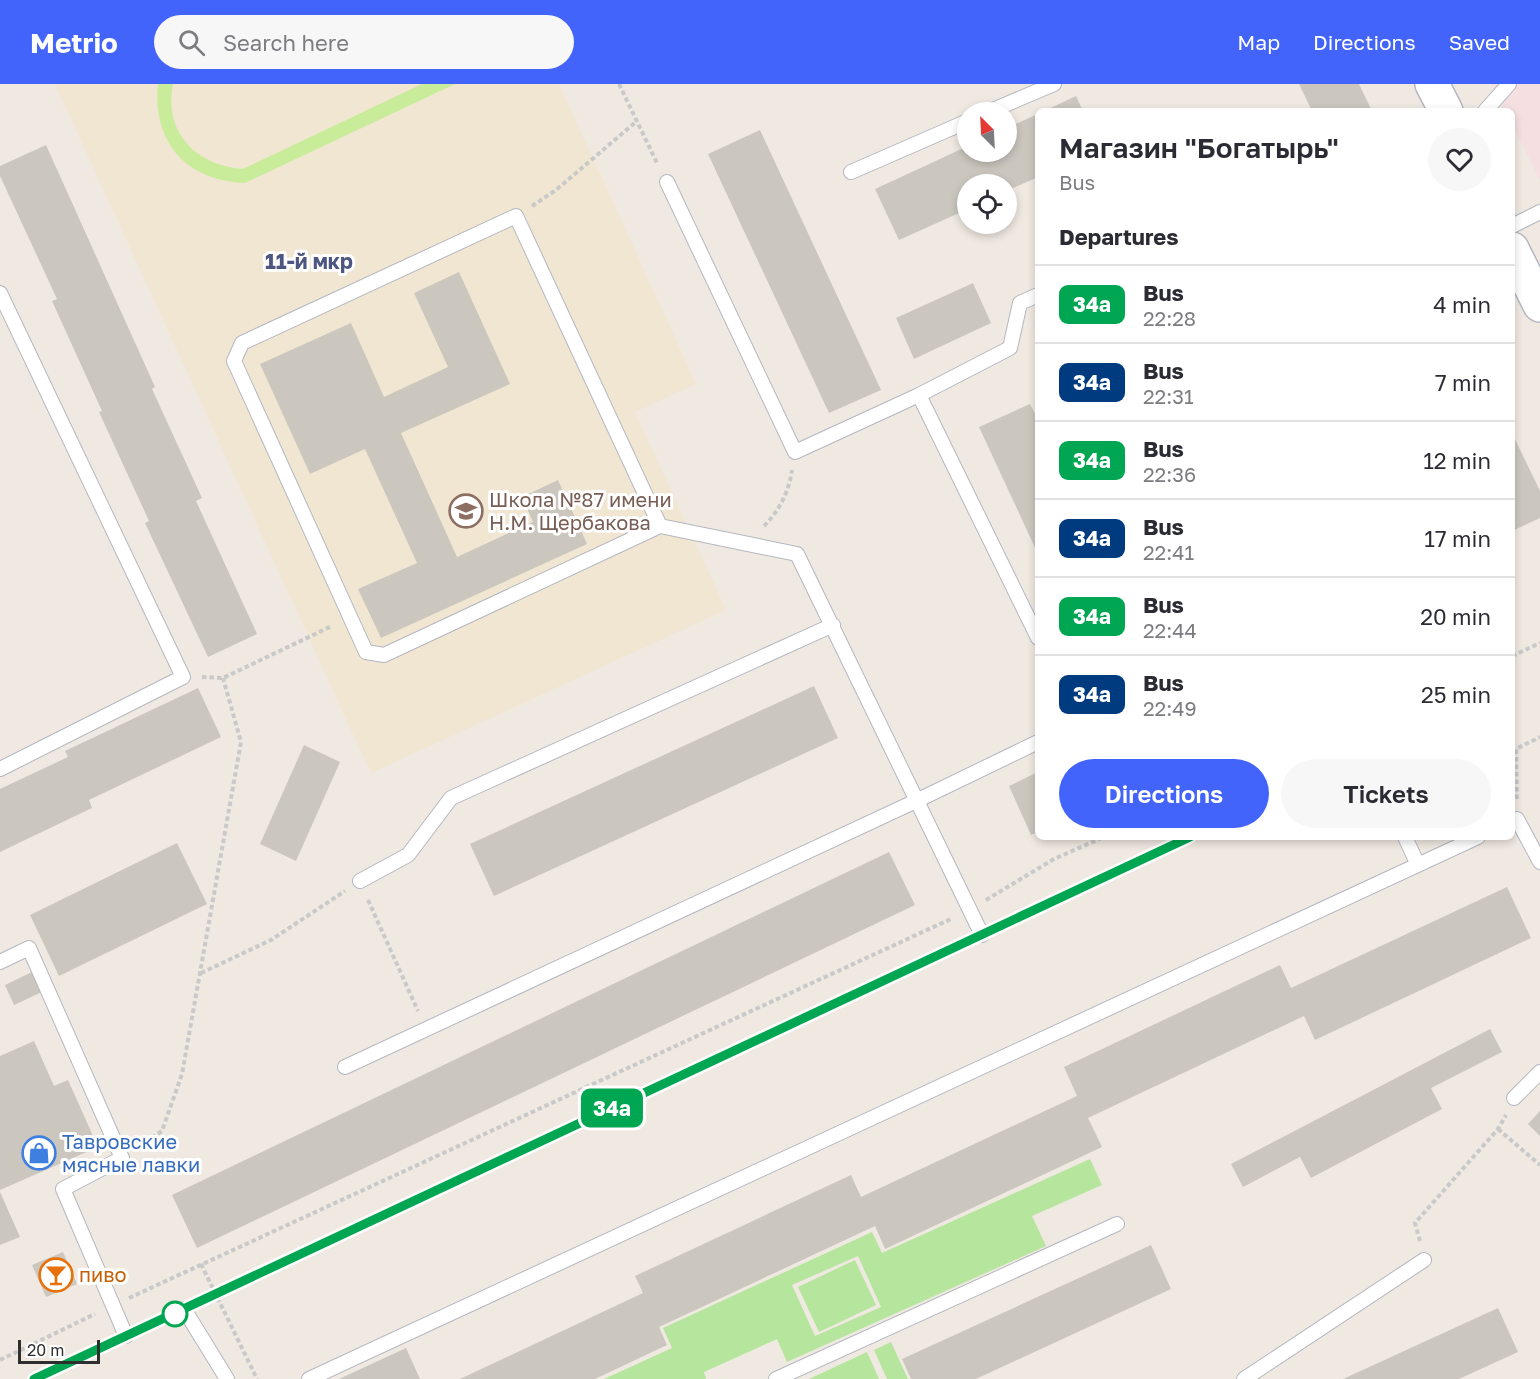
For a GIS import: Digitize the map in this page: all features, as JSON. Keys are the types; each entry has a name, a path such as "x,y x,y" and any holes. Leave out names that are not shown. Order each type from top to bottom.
{"street":[{"path":"1432,84 1444,108"},
{"path":"1515,255 1540,305"}],"lane":[{"path":"1012,102 1054,84"},
{"path":"1488,108 1509,84"},
{"path":"850,172 957,127"},
{"path":"667,182 795,452 919,395 1010,348 1020,303 1035,296"},
{"path":"1515,224 1540,212"},
{"path":"660,526 516,216 242,343 234,361 366,652 384,655 660,526 797,554 982,935"},
{"path":"0,293 183,677 0,768"},
{"path":"919,395 1035,632"},
{"path":"360,882 408,855 451,798 833,625"},
{"path":"345,1067 1035,743"},
{"path":"1515,820 1540,862"},
{"path":"1406,840 1418,864"},
{"path":"309,1379 1471,840"},
{"path":"0,962 29,948 122,1158 63,1189 126,1336"},
{"path":"1514,1098 1540,1072"},
{"path":"776,1379 1117,1224"},
{"path":"1244,1379 1424,1260"},
{"path":"184,1310 227,1379"}],"path":[{"path":"619,84 667,182"},
{"path":"516,216 556,190 637,121"},
{"path":"747,544 775,515 790,485 795,452"},
{"path":"183,677 224,678 350,617"},
{"path":"1515,655 1540,643"},
{"path":"122,1158 162,1131 182,1074 241,742 224,678"},
{"path":"1515,820 1516,749 1540,737"},
{"path":"257,1379 201,1264 970,910 1054,859 1097,840"},
{"path":"200,973 271,940 360,882 426,1030"},
{"path":"1424,1260 1415,1222 1498,1130 1514,1098"},
{"path":"1498,1130 1540,1165"}],"shaded area":[{"name":"Школа №87 имени Н.М. Щербакова","path":"55,84 559,84 696,384 635,412 726,610 371,773"},
{"path":"1491,84 1540,84 1540,180 1515,131 1515,108 1503,108"}],"green space":[{"path":"158,84 173,84 171,101 173,117 178,131 187,143 211,161 243,169 422,84 455,84 245,183 224,181 206,175 190,166 178,155 168,141 161,124"},
{"path":"1090,1159 1102,1185 1032,1216 1046,1246 787,1362 777,1339 704,1372 706,1379 604,1379 672,1348 663,1328 872,1232 882,1253","holes":["858,1256 881,1307 815,1336 792,1285"]},
{"path":"855,1260 876,1305 819,1332 798,1287"},
{"path":"891,1342 908,1379 887,1379 874,1350"},
{"path":"867,1352 879,1379 809,1379"}],"building":[{"path":"1299,84 1359,84 1371,108 1311,108"},
{"path":"1076,96 1082,108 1050,108"},
{"path":"1035,115 1035,178 1017,186 1017,174 957,174 957,214 899,240 875,189 957,151 957,162 1017,162 1017,123"},
{"path":"760,130 881,390 829,413 708,154"},
{"path":"46,145 155,387 152,389 202,498 196,501 257,634 208,657 145,523 149,521 52,301 57,299 0,176 0,166"},
{"path":"459,272 510,384 401,433 457,557 533,522 522,497 558,480 587,544 381,638 358,589 417,563 365,449 310,474 260,364 351,323 384,397 448,367 414,293"},
{"path":"973,283 991,323 914,359 896,318"},
{"path":"1030,404 1035,414 1035,548 979,427"},
{"path":"1515,439 1540,491 1540,518 1515,530"},
{"path":"814,686 838,738 494,896 470,844"},
{"path":"198,688 221,737 89,800 92,808 0,852 0,789 68,757 65,751"},
{"path":"304,745 340,762 296,861 260,844"},
{"path":"1035,773 1035,833 1031,835 1009,786"},
{"path":"177,843 207,904 59,976 30,915"},
{"path":"889,852 915,905 197,1248 172,1195"},
{"path":"1507,887 1531,938 1315,1040 1304,1016 1088,1118 1102,1147 885,1249 875,1226 659,1327 667,1345 595,1379 460,1379 643,1293 635,1276 851,1175 861,1197 1077,1096 1064,1067 1280,965 1291,988"},
{"path":"32,972 42,992 14,1005 5,985"},
{"path":"1490,1029 1502,1052 1431,1088 1442,1109 1311,1178 1300,1157 1243,1187 1231,1164"},
{"path":"34,1041 54,1086 68,1080 98,1147 0,1190 0,1056"},
{"path":"1540,1111 1540,1136 1528,1124"},
{"path":"0,1192 20,1237 0,1245"},
{"path":"1151,1245 1171,1289 976,1379 911,1379 902,1359"},
{"path":"63,1252 77,1284 46,1297 32,1265"},
{"path":"1498,1308 1518,1352 1459,1379 1343,1379"},
{"path":"406,1348 420,1379 339,1379"}],"bus line":[{"name":"34а","path":"34,1379 1184,840"}],"place":[{"name":"Школа №87 имени Н.М. Щербакова","path":"466,511"},
{"name":"Тавровские мясные лавки","path":"39,1153"},
{"name":"пиво","path":"56,1275"}],"district":[{"name":"11-й мкр","path":"309,262"}]}
